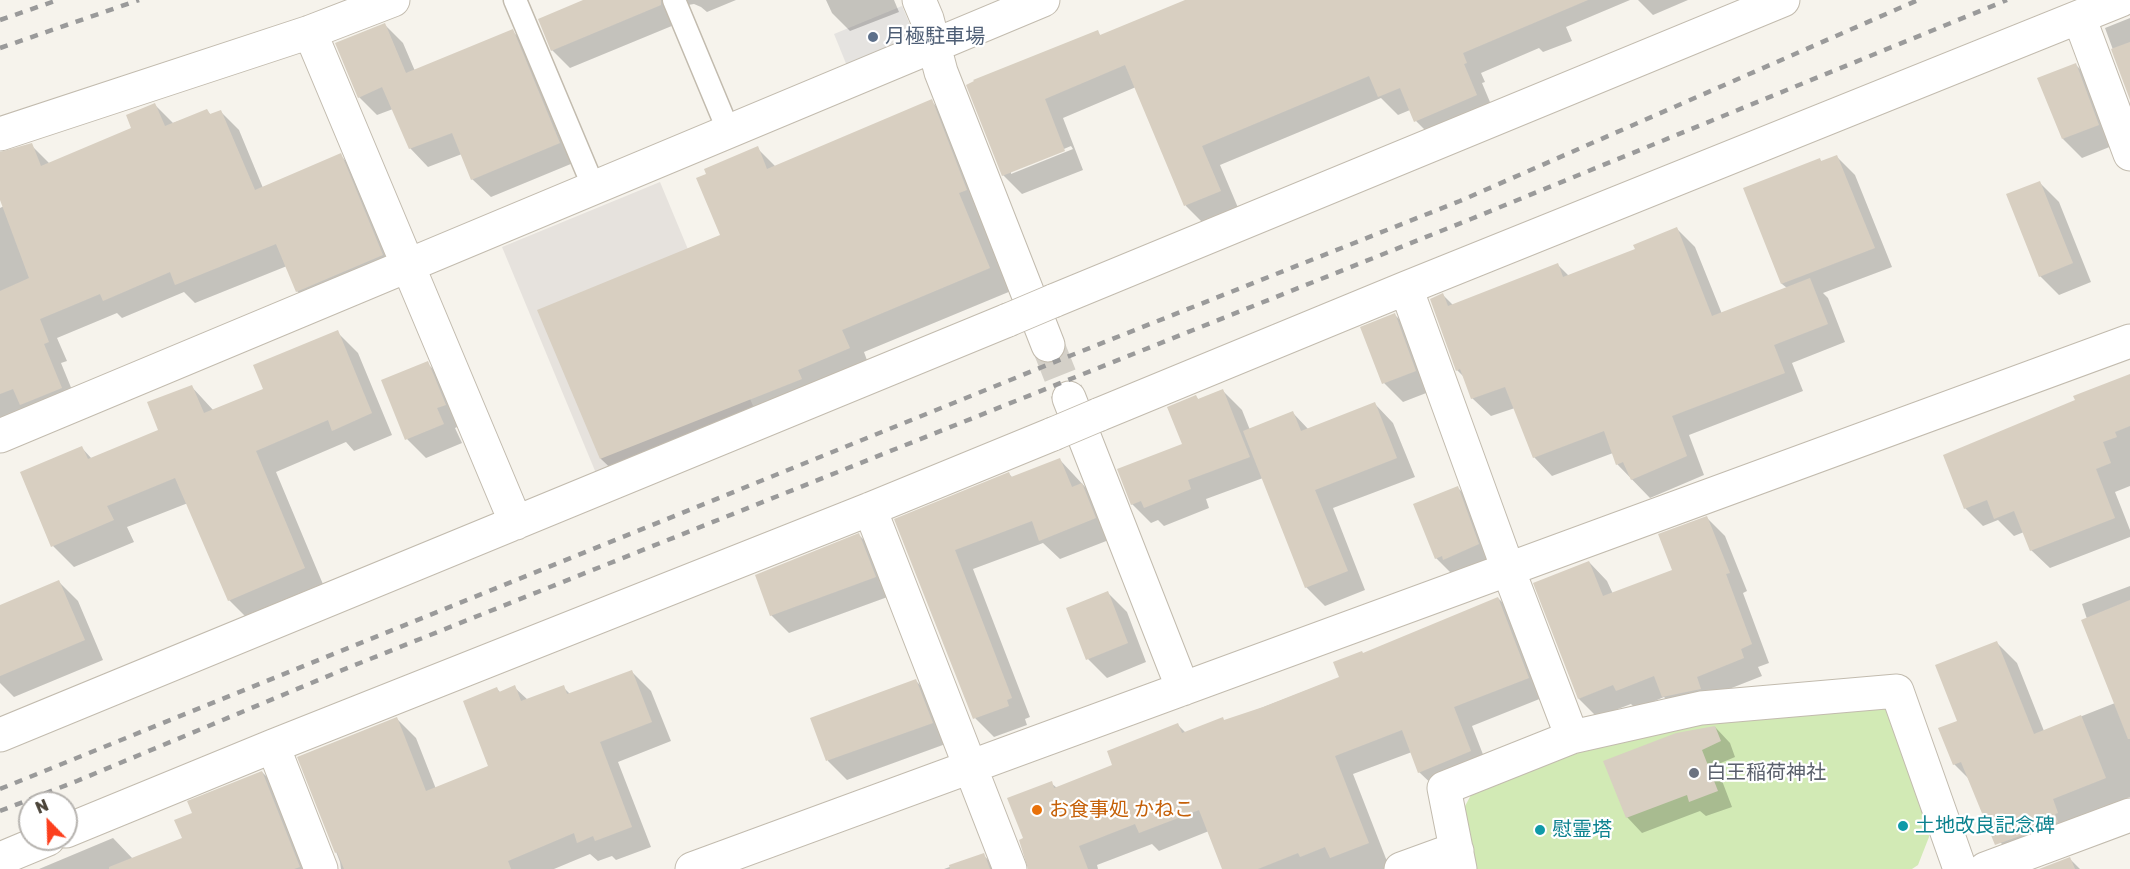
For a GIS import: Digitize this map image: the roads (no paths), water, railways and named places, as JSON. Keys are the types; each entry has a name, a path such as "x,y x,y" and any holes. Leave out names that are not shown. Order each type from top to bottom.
{"street":[{"path":"0,134 310,32 393,0"},
{"path":"919,0 927,19 941,72 1048,345"},
{"path":"0,436 1043,0"},
{"path":"0,735 1008,320 1740,8 1783,0"},
{"path":"78,826 273,746 870,509 1406,288 2121,0"},
{"path":"2079,17 2130,154"},
{"path":"310,32 516,523"},
{"path":"1406,288 1572,737"},
{"path":"692,869 2130,341"},
{"path":"1069,398 1183,689"},
{"path":"870,509 1010,869"},
{"path":"1459,860 1444,788 1572,737 1701,708 1897,691 1960,869"},
{"path":"273,746 321,869"},
{"path":"1985,869 2130,815"},
{"path":"0,859 19,851"},
{"path":"1401,869 1445,853 1459,860"}],"lane":[{"path":"515,0 594,188"},
{"path":"674,0 729,132"}],"tunnel":[{"path":"1048,345 1069,398"}],"railway":[{"path":"0,20 58,0"},
{"path":"0,48 139,0"},
{"path":"0,789 1072,355 1460,201 1918,0"},
{"path":"0,811 340,671 1471,219 2007,0"}],"place":[{"name":"月極駐車場","path":"873,37"},
{"name":"白王稲荷神社","path":"1694,773"},
{"name":"お食事処 かねこ","path":"1037,810"},
{"name":"土地改良記念碑","path":"1903,826"},
{"name":"慰霊塔","path":"1540,830"}]}
